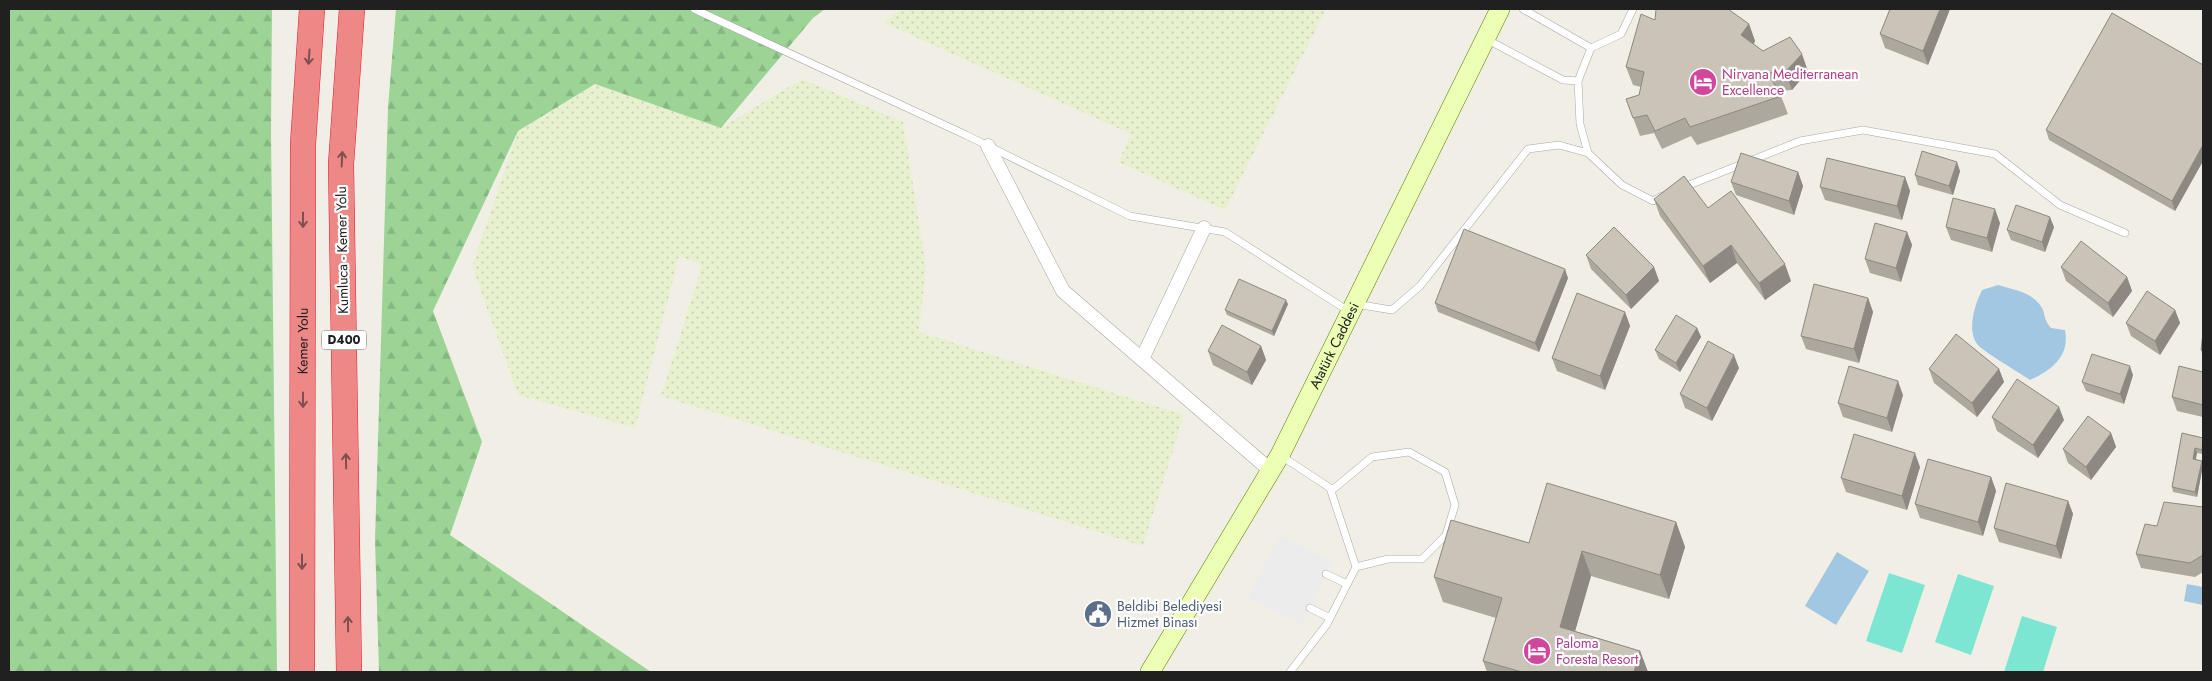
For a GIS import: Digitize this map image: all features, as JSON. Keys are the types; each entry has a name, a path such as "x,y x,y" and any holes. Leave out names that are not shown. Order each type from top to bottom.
{"highway":[{"name":"Kemer Yolu","path":"302,672 303,144 312,9"},
{"name":"Kumluca - Kemer Yolu","path":"349,672 341,164 352,9"}],"street":[{"name":"Atatürk Caddesi","path":"1150,672 1275,462 1500,9"},
{"path":"988,146 1064,291 1142,359 1275,462"},
{"path":"1142,359 1204,228"}],"lane":[{"path":"694,9 988,146 1130,216 1225,232 1352,308 1392,310 1420,286 1528,149 1559,145 1588,153 1622,185 1653,200 1669,194"},
{"path":"1524,9 1591,48"},
{"path":"1588,153 1580,124 1578,81 1591,48 1621,34 1633,9"},
{"path":"1485,38 1563,80 1578,81"},
{"path":"1677,190 1800,141 1863,130 1994,154 2060,205 2125,233"},
{"path":"1331,491 1372,458 1409,452 1445,472 1456,505 1446,535 1422,559 1388,559 1356,567"},
{"path":"1275,462 1331,491 1356,567 1330,618 1290,672"},
{"path":"1326,574 1347,584"},
{"path":"1310,608 1330,618"}],"green space":[{"path":"9,9 272,9 271,132 277,672 9,672"},
{"path":"396,9 825,9 813,18 721,128 595,84 518,131 433,311 482,442 450,535 651,672 379,672 375,540 388,107"},
{"path":"900,9 1326,9 1225,210 1118,162 1131,134 884,23"},
{"path":"802,79 903,122 926,267 919,332 1184,415 1143,546 661,396 702,265 679,256 635,428 518,395 472,266 518,131 595,84 721,128"}],"shaded area":[{"path":"1998,285 2023,292 2034,298 2042,308 2051,328 2065,330 2065,347 2058,361 2045,372 2030,380 1987,352 1974,339 1972,325 1974,310 1979,296 1982,290"},
{"path":"1279,535 1333,561 1302,625 1248,599"},
{"path":"1837,552 1869,571 1836,625 1805,606"},
{"path":"1889,573 1925,585 1902,653 1866,641"},
{"path":"1958,574 1994,586 1971,655 1935,642"},
{"path":"2187,584 2203,587 2203,605 2184,601"},
{"path":"2022,616 2057,627 2043,672 2004,672"}],"building":[{"path":"1656,9 1728,9 1749,24 1741,35 1763,51 1790,37 1802,54 1785,72 1768,73 1781,96 1690,127 1685,118 1655,131 1647,115 1633,118 1626,99 1639,95 1644,72 1626,67 1641,14 1655,20"},
{"path":"1890,9 1940,9 1923,51 1880,34"},
{"path":"2112,13 2203,65 2203,145 2172,201 2046,130"},
{"path":"1922,151 1957,162 1949,186 1915,175"},
{"path":"1741,153 1798,172 1789,201 1731,182"},
{"path":"1827,158 1905,177 1897,206 1820,187"},
{"path":"1684,176 1708,208 1731,191 1785,264 1759,283 1731,245 1703,266 1654,199"},
{"path":"1953,198 1995,209 1987,238 1946,227"},
{"path":"2016,205 2050,217 2042,242 2007,230"},
{"path":"1875,223 1907,232 1896,268 1865,259"},
{"path":"1614,227 1654,267 1626,295 1586,255"},
{"path":"1464,229 1565,269 1535,343 1435,303"},
{"path":"2081,241 2127,277 2108,303 2061,267"},
{"path":"1239,279 1286,300 1272,331 1225,310"},
{"path":"1814,284 1868,298 1854,349 1801,336"},
{"path":"2147,291 2175,310 2155,341 2126,323"},
{"path":"1577,293 1625,312 1600,376 1552,358"},
{"path":"1676,315 1697,328 1676,363 1655,350"},
{"path":"1222,325 1261,346 1247,372 1208,351"},
{"path":"2203,333 2203,350 2201,350"},
{"path":"1956,334 1999,369 1972,403 1929,369"},
{"path":"1708,341 1734,355 1707,408 1680,394"},
{"path":"2092,354 2130,366 2120,394 2082,382"},
{"path":"1849,366 1898,381 1887,418 1838,403"},
{"path":"2179,366 2203,372 2203,405 2172,397"},
{"path":"2017,379 2059,407 2033,445 1992,417"},
{"path":"2088,416 2111,433 2086,467 2063,449"},
{"path":"2182,433 2203,438 2202,450 2195,448 2193,459 2202,461 2195,492 2172,487"},
{"path":"1854,434 1915,453 1902,496 1841,478"},
{"path":"1928,459 1991,477 1978,522 1915,504"},
{"path":"1547,483 1676,522 1660,575 1582,551 1560,627 1640,651 1634,672 1522,672 1483,661 1502,598 1434,577 1451,520 1529,543"},
{"path":"2006,483 2068,501 2056,546 1994,528"},
{"path":"2164,502 2203,507 2203,555 2190,563 2136,554 2145,524 2157,526"}],"place":[{"name":"Nirvana Mediterranean Excellence","path":"1703,82"},
{"name":"Beldibi Belediyesi Hizmet Binası","path":"1098,614"},
{"name":"Paloma Foresta Resort","path":"1537,651"}]}
